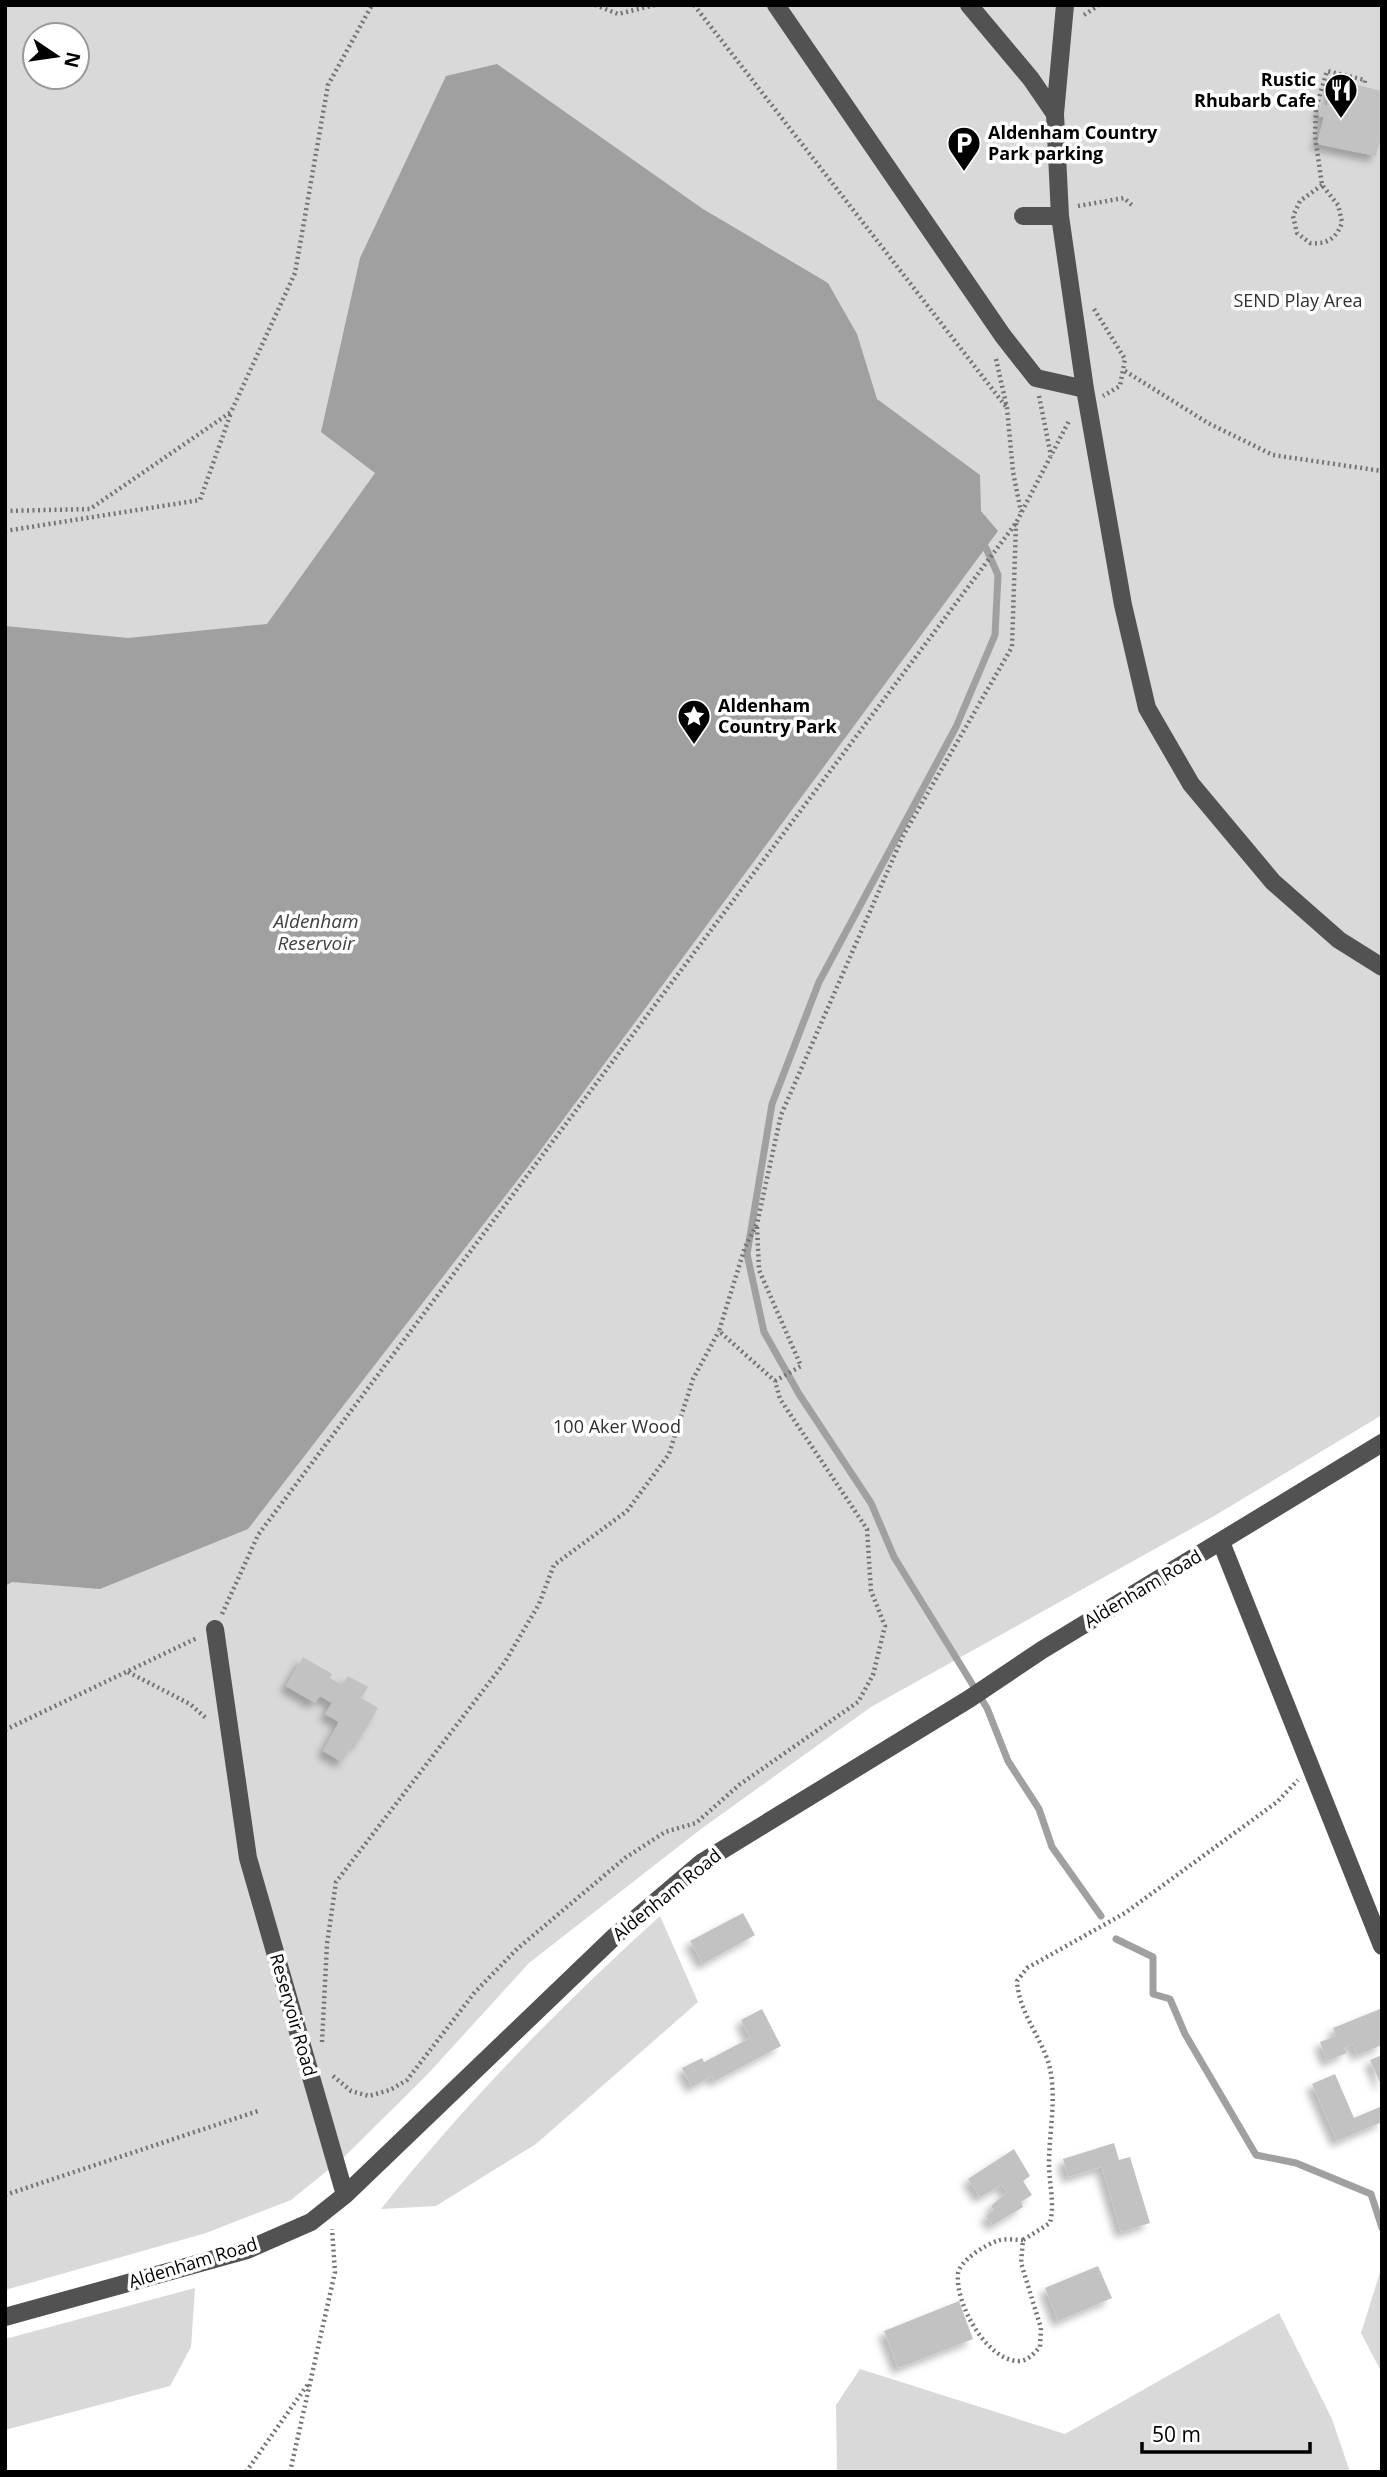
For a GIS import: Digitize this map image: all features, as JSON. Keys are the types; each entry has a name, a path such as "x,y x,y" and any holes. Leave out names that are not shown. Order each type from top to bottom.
{"street":[{"path":"776,5 1008,343 1036,378 1086,395"},
{"path":"970,5 1031,79 1055,114"},
{"path":"1065,5 1055,114 1060,212 1086,395 1123,605 1147,708 1191,784 1273,882 1339,940 1382,967"},
{"path":"1023,216 1060,212"},
{"name":"Aldenham Road","path":"5,2318 247,2250 312,2222 345,2195 615,1936 701,1863 969,1699 1042,1650 1382,1443"},
{"path":"1221,1542 1382,1946"},
{"name":"Reservoir Road","path":"215,1629 248,1858 345,2195"}],"path":[{"path":"5,531 200,500 231,412 295,274 328,85 372,5"},
{"path":"595,5 618,14 655,5"},
{"path":"694,5 1007,408"},
{"path":"1322,185 1300,201 1293,216 1297,233 1310,243 1327,242 1334,237 1342,222 1338,205 1322,185 1315,136 1316,108 1327,71 1365,80 1363,86"},
{"path":"1060,212 1124,198 1134,207"},
{"path":"5,1730 215,1629 258,1535 1016,523 1086,395 1110,394 1119,386 1125,372 1125,359 1100,316 1071,286"},
{"path":"1008,343 995,359 1007,408 1013,472 1021,512"},
{"path":"1125,372 1208,423 1273,455 1382,471"},
{"path":"1036,378 1052,457"},
{"path":"5,510 90,509 231,412"},
{"path":"322,2053 327,1944 337,1882 505,1662 539,1604 554,1565 627,1511 669,1454 693,1379 719,1331 745,1247 757,1224 781,1115 903,836 1012,648 1016,523"},
{"path":"757,1224 759,1270 801,1366 775,1381"},
{"path":"330,2071 334,2080 351,2091 369,2096 390,2090 407,2080 475,1992 517,1949 625,1858 665,1832 696,1823 739,1785 859,1702 873,1675 885,1626 871,1591 867,1530 780,1399 775,1381 719,1331"},
{"path":"127,1671 190,1704 231,1738"},
{"path":"1023,2240 1020,2263 1041,2328 1040,2347 1029,2358 1016,2361 994,2350 979,2336 960,2294 957,2273 962,2263 999,2239 1023,2240 1050,2223 1054,2207 1049,2167 1053,2097 1048,2062 1018,2000 1017,1981 1027,1968 1125,1913 1277,1802 1303,1775 1306,1750"},
{"path":"5,2195 258,2111"},
{"path":"290,2472 335,2272 332,2228"},
{"path":"246,2472 311,2381"}],"green space":[{"name":"Aldenham Country Park","path":"5,5 1382,5 1382,1415 1214,1516 871,1707 701,1829 529,1963 426,2076 344,2157 291,2200 206,2233 5,2290"},
{"path":"660,1916 698,2002 536,2144 436,2206 381,2209 446,2131 515,2057 586,1985"},
{"path":"1382,2266 1382,2373 1361,2333"},
{"path":"195,2288 191,2347 170,2386 5,2430 5,2339"},
{"path":"1279,2313 1332,2419 1350,2472 837,2472 836,2405 860,2369 1065,2434"}],"water":[{"name":"Aldenham Reservoir","path":"497,64 703,209 828,283 857,334 877,399 980,475 981,511 998,531 537,1155 248,1529 100,1589 12,1582 5,1586 5,626 128,638 267,624 375,473 321,432 360,258 446,76"}],"building":[{"path":"1334,79 1382,91 1382,134 1376,156 1317,144 1324,117 1319,116 1321,104 1327,106"},
{"path":"303,1657 332,1674 330,1678 342,1685 348,1676 368,1687 361,1698 378,1708 356,1745 353,1743 342,1762 323,1751 339,1722 325,1714 332,1703 320,1696 315,1703 286,1686"},
{"path":"743,1913 755,1935 703,1964 690,1941"},
{"path":"762,2009 781,2046 715,2081 712,2076 692,2087 682,2068 702,2058 704,2062 750,2038 741,2020"},
{"path":"1380,2009 1382,2045 1357,2055 1353,2044 1344,2048 1347,2053 1327,2061 1320,2042 1336,2036 1333,2028"},
{"path":"1382,2055 1382,2087 1370,2060"},
{"path":"1335,2074 1354,2118 1382,2106 1382,2122 1337,2141 1312,2084"},
{"path":"1114,2143 1119,2160 1130,2157 1150,2223 1121,2232 1102,2167 1068,2177 1063,2159"},
{"path":"1014,2149 1030,2176 1023,2181 1032,2195 1021,2202 1023,2207 993,2225 986,2216 994,2210 991,2206 1007,2192 1002,2185 980,2197 968,2179"},
{"path":"1098,2266 1112,2298 1058,2321 1045,2288"},
{"path":"959,2301 973,2339 898,2368 884,2331"}],"waterway":[{"path":"986,548 998,575 995,635 956,727 819,982 772,1104 747,1254 764,1332 799,1394 871,1503 894,1557 987,1708 1008,1761 1039,1809 1052,1847 1101,1916"},
{"path":"1116,1939 1153,1957 1153,1994 1170,1999 1185,2034 1256,2155 1296,2163 1371,2194 1382,2228"}],"place":[{"name":"Rustic Rhubarb Cafe","path":"1341,120"},
{"name":"Aldenham Country Park parking","path":"964,173"},
{"name":"Aldenham Country Park","path":"694,746"}],"park label":[{"name":"SEND Play Area","path":"1298,301"},
{"name":"100 Aker Wood","path":"617,1427"}]}
